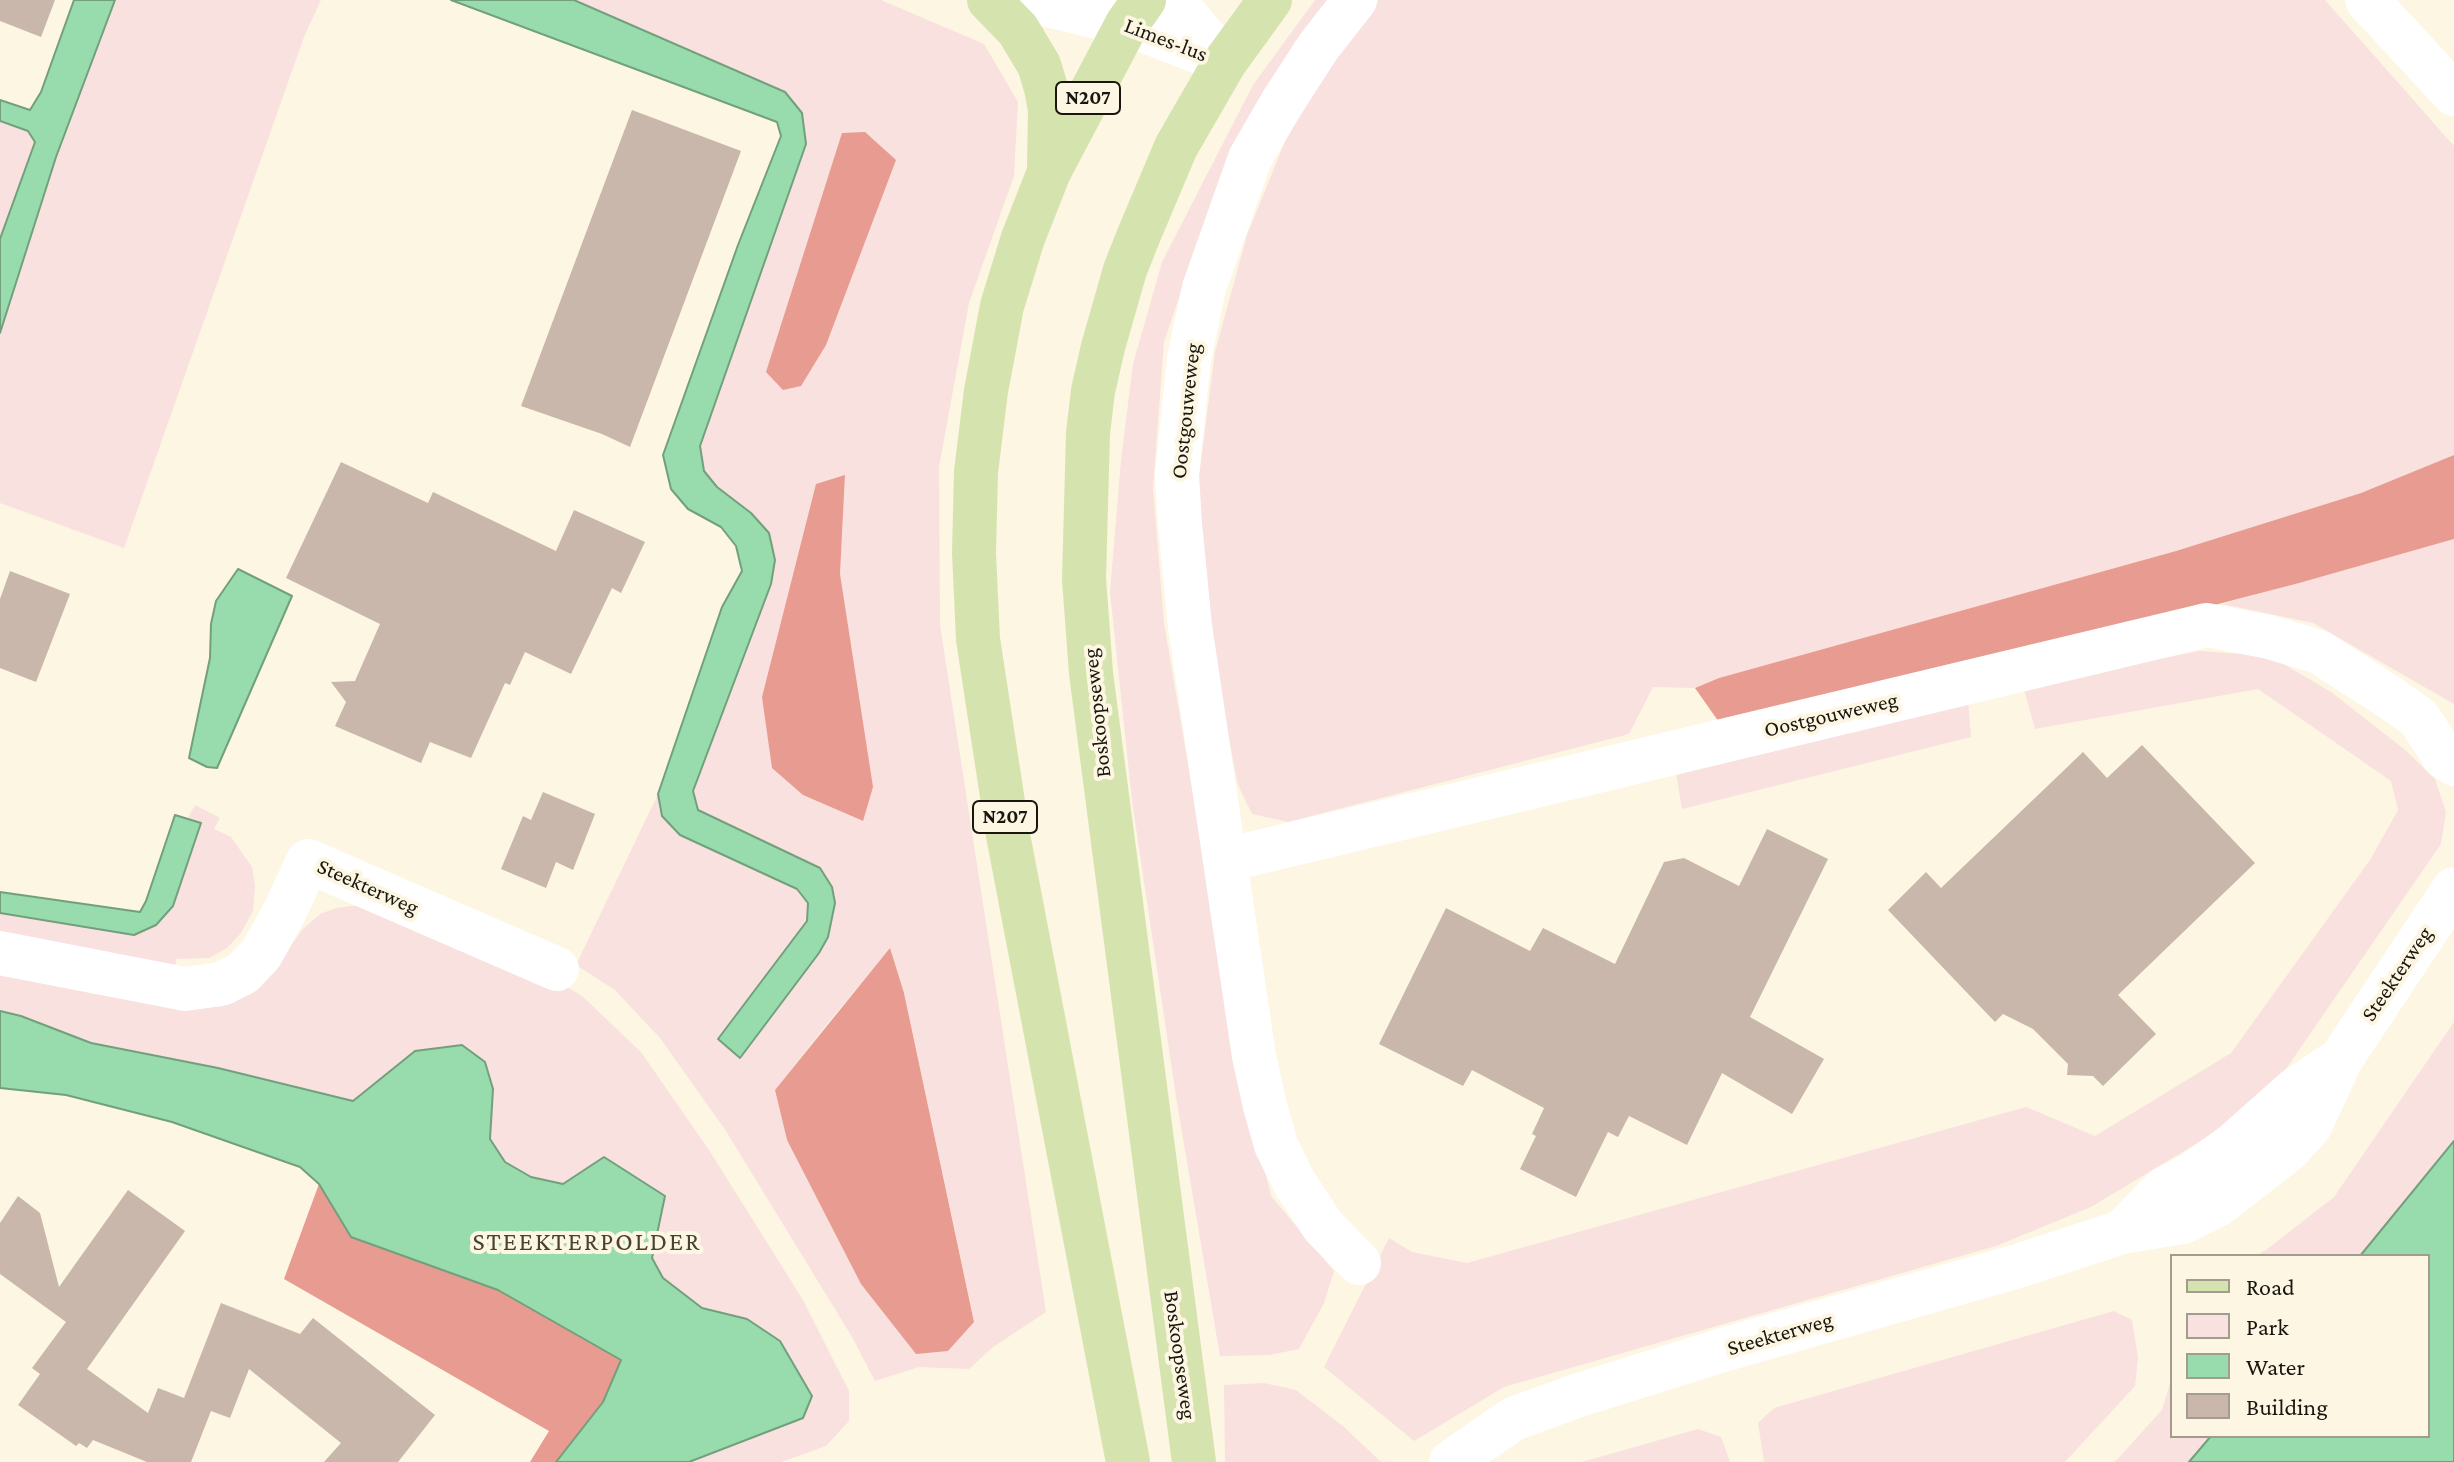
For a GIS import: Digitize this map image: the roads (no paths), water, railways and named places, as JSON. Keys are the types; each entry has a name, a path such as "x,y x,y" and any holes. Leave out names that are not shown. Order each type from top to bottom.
{"main road":[{"path":"989,0 1018,30 1039,65 1050,110 1049,172"},
{"name":"Boskoopseweg","path":"1194,1462 1094,704 1084,579 1088,433 1093,391 1113,310 1138,237 1176,147 1225,62 1270,0"},
{"name":"N207","path":"1128,1462 1008,835 978,639 976,472 986,391 1002,306 1023,238 1049,172 1135,12"}],"street":[{"name":"Limes-lus","path":"1027,0 1135,12 1225,62"},
{"name":"Limes-lus","path":"1173,0 1225,62"},
{"name":"Oostgouweweg","path":"1355,0 1319,46 1250,158 1204,288 1189,359 1177,475 1190,626 1254,1056 1276,1145 1294,1182 1323,1226 1359,1263"},
{"path":"2367,0 2454,94"},
{"name":"Oostgouweweg","path":"1226,860 2207,625 2269,637 2319,652 2386,695 2436,722 2444,757 2454,764"},
{"name":"Steekterweg","path":"0,953 185,989 221,984 243,973 261,954 308,861 557,969"},
{"name":"Steekterweg","path":"1451,1462 1513,1419 1576,1396 1726,1349 2018,1266 2122,1232 2164,1189 2191,1175 2233,1145 2296,1089 2341,1059 2454,889"}],"water":[{"path":"74,0 115,0 56,157 0,333 0,239 35,142 28,131 0,121 0,100 30,110 41,92"},
{"path":"451,0 574,0 785,92 802,113 806,144 700,446 704,471 717,487 751,513 769,533 775,560 771,584 693,791 698,810 820,868 832,887 835,903 828,937 819,953 740,1058 718,1039 807,921 808,903 797,889 680,835 662,816 658,794 722,607 742,571 736,546 721,527 688,509 671,489 663,455 738,245 781,136 777,122"},
{"path":"238,569 292,596 217,768 207,767 189,758 210,658 211,624 216,601"},
{"path":"175,815 201,823 173,906 156,925 134,935 0,913 0,892 140,912"},
{"path":"0,1011 91,1043 218,1068 353,1101 415,1051 462,1045 485,1062 493,1089 490,1139 505,1162 531,1177 563,1184 604,1157 665,1196 652,1258 663,1278 702,1308 747,1319 780,1341 812,1396 803,1418 689,1462 556,1462 603,1402 621,1360 498,1290 351,1237 319,1184 300,1167 172,1122 66,1095 0,1088"},
{"path":"2454,1141 2454,1462 2189,1462 2209,1438 2430,1438 2430,1254 2362,1254"}],"district":[{"name":"STEEKTERPOLDER","path":"587,1242"}]}
